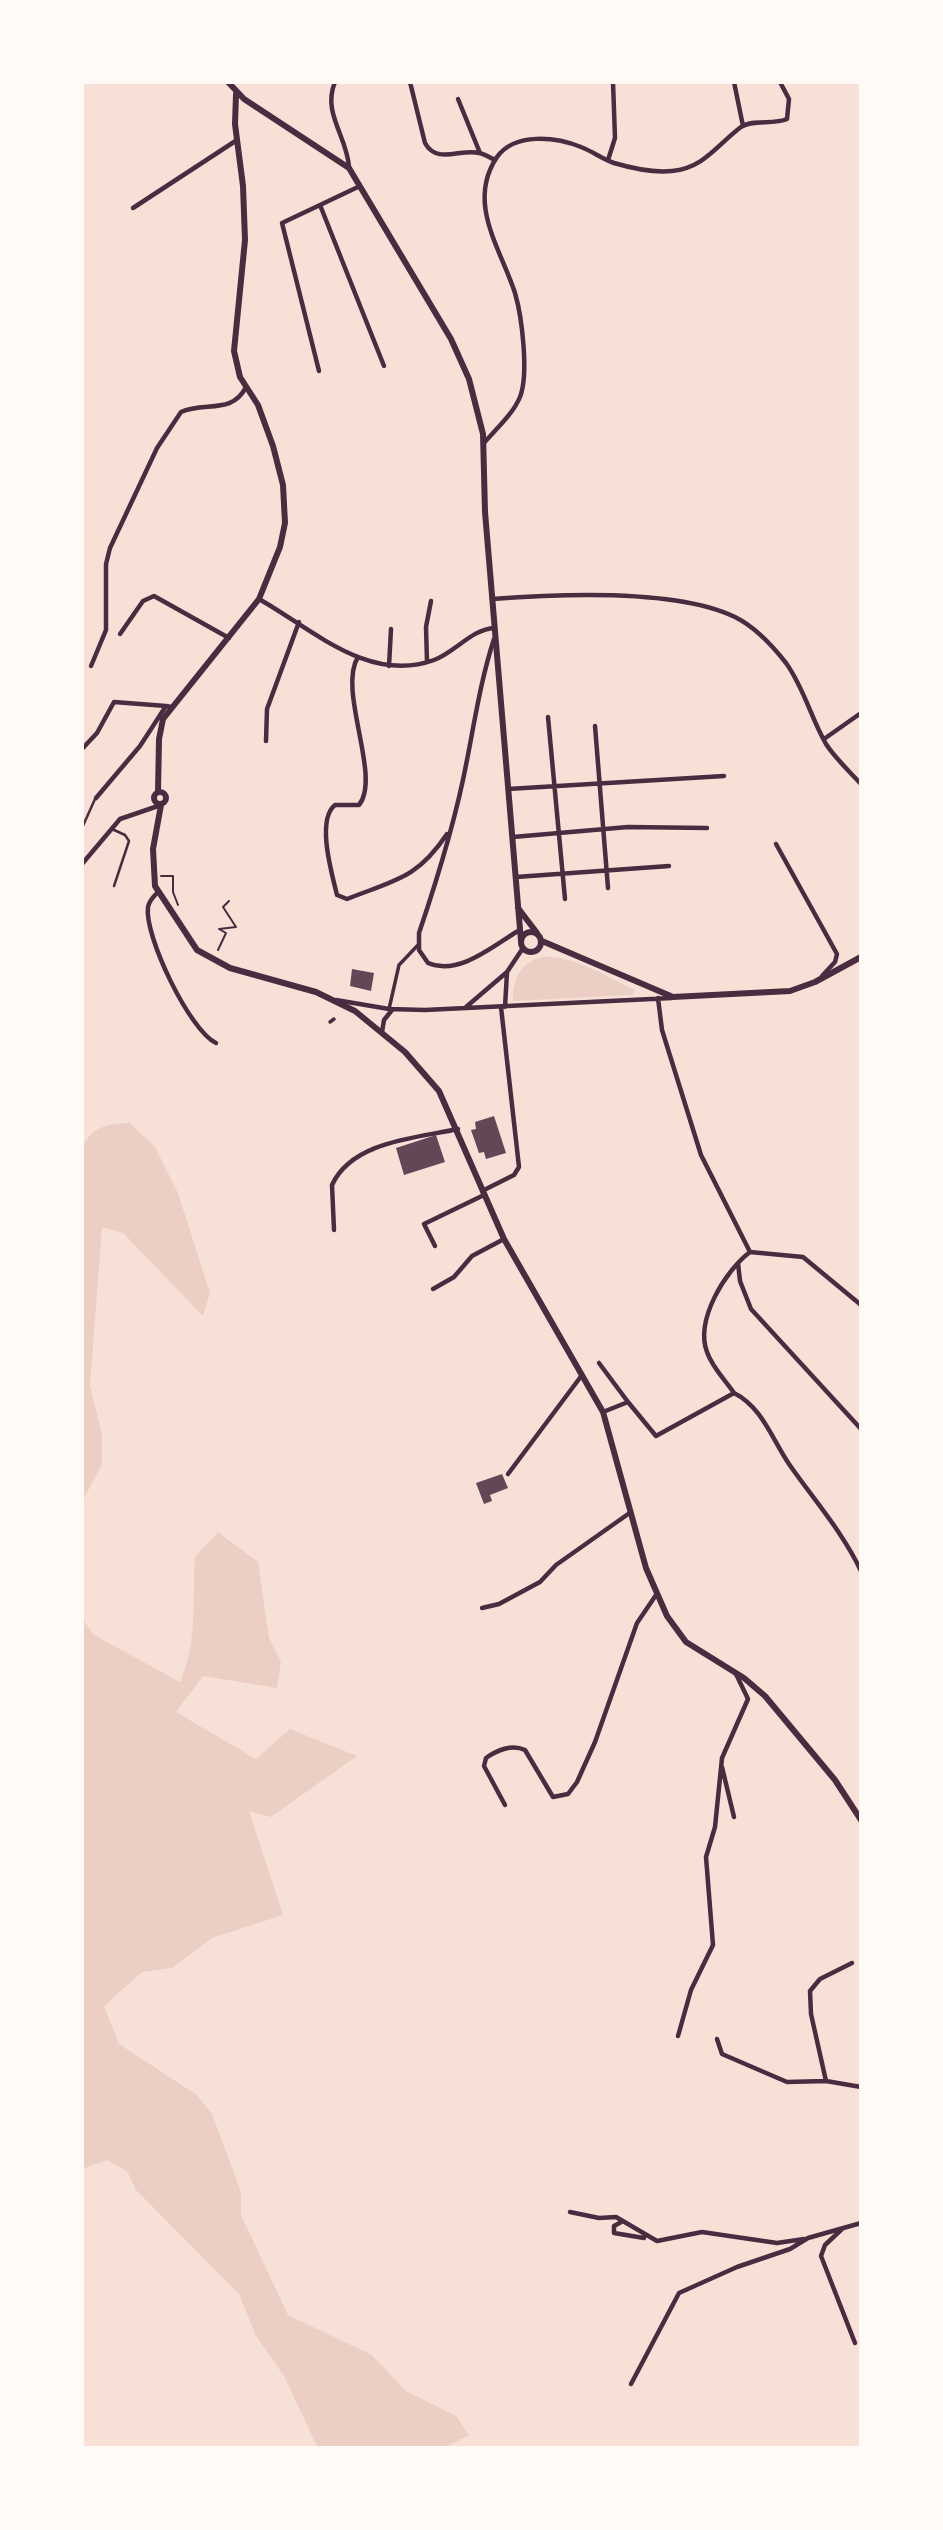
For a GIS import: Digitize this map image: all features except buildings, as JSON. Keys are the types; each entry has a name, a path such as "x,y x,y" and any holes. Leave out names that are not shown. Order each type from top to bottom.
{"main road":[{"path":"228,82 236,94 349,168 458,353 478,405 484,443 484,495 518,931 522,945 535,952 542,941"},
{"path":"236,94 245,240 234,351 237,370 258,405 269,436 286,505 282,539 259,599 230,638 168,706 163,719 159,734 158,792 166,797 161,808 152,856 157,893 197,950 214,961 275,982 312,990 332,999 382,1032 429,1077 458,1129 504,1239 603,1413 656,1595 683,1639 733,1671 768,1700 842,1790 861,1820"},
{"path":"517,907 542,941 673,998 785,992 815,982 861,957"},
{"path":"522,945 527,933 537,933"}],"street":[{"path":"335,82 330,108 346,149 349,168"},
{"path":"410,82 429,149 444,155 480,153 495,160"},
{"path":"608,160 615,138 613,82"},
{"path":"734,82 743,126"},
{"path":"484,443 516,405 524,379 515,294 491,239 486,220 486,192 495,160 509,146 541,139 572,144 608,160 661,172 684,169 716,152 743,126 787,118 789,99 780,82"},
{"path":"458,99 480,153"},
{"path":"133,208 237,140"},
{"path":"319,371 282,223 360,186"},
{"path":"320,205 384,366"},
{"path":"91,666 106,630 108,552 166,429 184,410 229,404 238,400 246,387"},
{"path":"492,599 565,594 643,598 701,607 735,617 758,632 785,661 802,690 824,739 861,784"},
{"path":"120,634 143,601 154,596 230,638"},
{"path":"259,599 358,657 389,666 427,662 447,654 478,631 495,631 481,680 467,762 418,945 399,965 391,1009 384,1020 382,1032"},
{"path":"427,662 426,627 431,601"},
{"path":"266,741 268,706 299,622"},
{"path":"389,666 391,629"},
{"path":"358,657 352,678 363,753 363,798 359,805 335,805 329,812 327,847 337,895 347,899 416,871 432,856 449,830"},
{"path":"82,749 97,733 114,702 168,706"},
{"path":"96,798 140,746 168,706"},
{"path":"824,739 861,713"},
{"path":"548,716 565,899"},
{"path":"595,726 608,888"},
{"path":"509,789 724,776"},
{"path":"82,864 111,828 130,814 161,808"},
{"path":"512,837 603,829 707,828"},
{"path":"776,844 836,954 835,962 815,982"},
{"path":"515,877 668,866"},
{"path":"157,893 148,907 156,949 200,1030 216,1043"},
{"path":"418,945 426,961 447,967 472,958 518,931"},
{"path":"465,1008 507,972 522,945"},
{"path":"416,1228 514,1175 519,1167 503,1007 507,972"},
{"path":"482,992 487,1007"},
{"path":"658,998 662,1030 705,1164 750,1252"},
{"path":"332,999 391,1009 503,1007 673,998"},
{"path":"334,1230 331,1188 335,1178 357,1159 379,1147 458,1129"},
{"path":"424,1224 435,1246"},
{"path":"433,1289 454,1277 472,1256 504,1239"},
{"path":"861,1305 803,1256 750,1252 738,1262 712,1306 704,1338 709,1359 734,1393 758,1413 789,1463 842,1534 861,1571"},
{"path":"738,1262 740,1281 751,1310 859,1426"},
{"path":"599,1363 656,1436 734,1393"},
{"path":"508,1474 582,1374"},
{"path":"603,1413 628,1402"},
{"path":"482,1608 499,1604 544,1579 556,1565 631,1512"},
{"path":"505,1805 484,1763 488,1756 505,1749 519,1748 526,1752 553,1797 562,1797 572,1789 595,1742 637,1623 656,1595"},
{"path":"678,2036 691,1990 713,1945 705,1863 715,1827 722,1758 748,1699 733,1671"},
{"path":"722,1758 724,1782 734,1817"},
{"path":"826,2081 809,1997 815,1983 852,1963"},
{"path":"717,2039 723,2054 788,2082 826,2081 861,2087"},
{"path":"570,2212 599,2218 613,2217 648,2238"},
{"path":"623,2221 614,2226 614,2233 659,2241 702,2232 777,2243 808,2238 861,2223"},
{"path":"843,2228 825,2245 821,2256 855,2343"},
{"path":"631,2384 679,2293 737,2267 790,2249 808,2238"}],"lane":[{"path":"82,828 96,798"},
{"path":"111,828 125,835 130,841 114,886"}],"path":[{"path":"173,876 178,905"},
{"path":"214,961 226,933 219,929 236,927 223,907 229,901"}],"shaded area":[{"path":"542,957 578,963 635,990 633,995 513,1001 514,986 519,973 528,963"},
{"path":"130,1123 155,1147 178,1193 210,1293 203,1316 123,1233 102,1227 90,1386 102,1434 102,1464 82,1502 82,1149 95,1131 114,1124"},
{"path":"218,1532 258,1562 269,1638 281,1661 277,1688 203,1676 176,1712 256,1759 290,1729 357,1756 271,1817 249,1811 283,1915 212,1938 172,1968 142,1972 104,2006 119,2044 197,2095 212,2114 241,2192 241,2215 288,2315 372,2355 406,2391 456,2416 469,2435 443,2448 318,2448 284,2376 256,2336 239,2294 136,2190 127,2171 107,2160 82,2169 82,1618 94,1635 180,1682 190,1652 192,1636 195,1557"}]}
